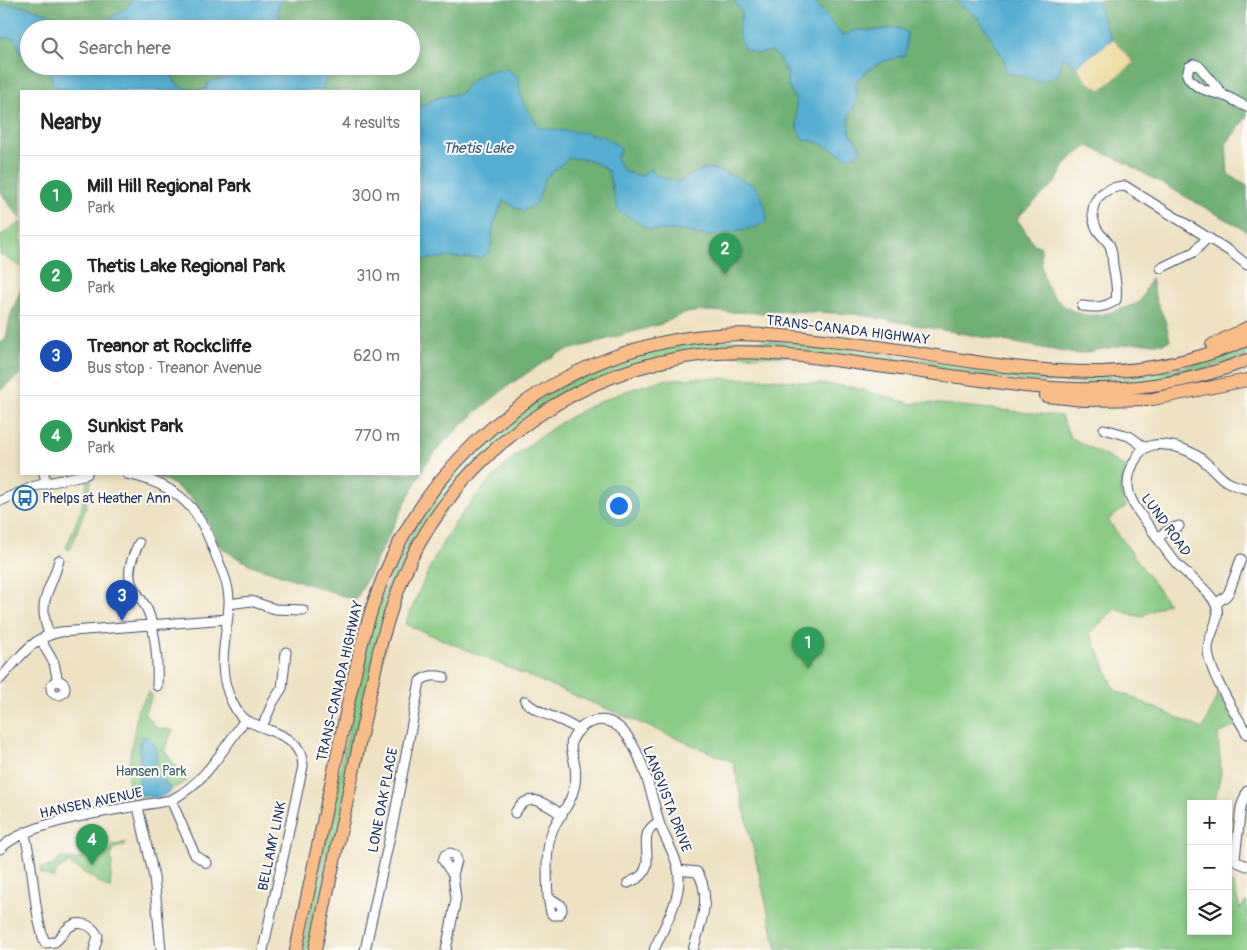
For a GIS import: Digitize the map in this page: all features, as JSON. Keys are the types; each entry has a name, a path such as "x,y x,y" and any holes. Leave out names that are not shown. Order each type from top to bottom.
{"highway":[{"path":"1064,371 1158,360 1205,348 1247,328"},
{"name":"TRANS-CANADA HIGHWAY","path":"296,950 358,659 374,600 408,525 438,483 474,443 516,407 566,377 614,356 666,342 716,335 792,336 1013,366 1064,371 1106,372 1155,367 1205,355 1247,340"},
{"path":"314,950 379,651 391,610 413,556 438,513 468,475 499,445 538,415 577,392 625,372 678,358 730,353 780,354 1024,386 1101,390 1137,388 1174,382 1206,374 1247,360"},
{"path":"949,376 976,384 1049,397 1114,401 1153,399 1247,380"}],"street":[{"path":"1224,96 1247,108"},
{"path":"1082,306 1109,305 1116,300 1118,290 1109,244 1096,229 1092,213 1096,202 1105,190 1115,186 1125,186 1208,237 1247,265"},
{"path":"1160,268 1194,252 1208,237"},
{"path":"1104,429 1129,436 1146,448 1157,444 1165,444 1184,450 1205,462 1226,482 1247,489"},
{"name":"LUND ROAD","path":"1146,448 1137,457 1128,480 1128,492 1132,504 1178,565 1209,594 1216,604"},
{"path":"44,475 46,484"},
{"path":"0,501 46,484 83,475"},
{"path":"130,475 162,485 183,500 198,517 223,571 226,583 229,604 222,658 224,679 231,701 245,720 262,727 273,702 282,688 286,652"},
{"path":"1157,538 1179,526"},
{"path":"139,543 131,558 130,578 146,607 152,624 158,665 157,686"},
{"path":"1241,559 1229,592 1216,604 1218,618 1208,647 1209,659 1223,691 1247,734"},
{"path":"49,634 44,619 43,606 59,560"},
{"path":"229,604 251,601 275,609 303,610"},
{"path":"0,679 31,645 49,634 152,624 227,620"},
{"path":"40,639 54,663 58,682"},
{"name":"LONE OAK PLACE","path":"365,950 394,818 420,681 427,676 444,677"},
{"path":"525,701 530,707 562,720 578,730 570,746 575,765 574,789 571,799 553,829 550,840 548,897"},
{"name":"HANSEN AVENUE","path":"0,848 24,832 86,816 171,800 183,794 199,782 245,720"},
{"name":"LANGVISTA DRIVE","path":"578,730 585,725 599,720 610,722 623,731 640,760 659,822 678,870 679,885 677,894 654,950"},
{"name":"BELLAMY LINK","path":"262,727 288,738 299,748 303,766 263,950"},
{"path":"1247,791 1241,807 1236,858 1238,862 1247,866"},
{"path":"171,800 195,855 208,863"},
{"path":"515,813 522,804 533,800 544,803 562,815"},
{"path":"138,807 154,877 161,950"},
{"path":"628,883 642,875 646,866 647,833 651,826 659,822"},
{"path":"24,832 40,929 45,943 55,942 70,927 77,924 87,924 94,929 98,936 94,950"},
{"path":"678,870 697,872 702,880 704,910 692,950"},
{"path":"446,950 456,899 453,875"}],"green space":[{"path":"0,0 133,0 127,7 108,20 63,20 25,6 0,6"},
{"path":"282,0 734,0 742,13 740,21 757,54 772,51 787,72 787,83 796,101 797,128 802,138 826,146 862,150 850,133 849,114 857,94 856,81 879,64 905,55 899,28 856,30 841,35 813,0 955,0 979,19 1012,75 1019,75 1038,82 1061,67 1060,61 1062,58 1068,59 1071,64 1076,66 1111,41 1098,0 1247,0 1247,116 1226,144 1228,174 1247,186 1247,231 1120,160 1088,146 1071,158 1055,183 1017,219 1034,244 1041,247 1042,270 1051,293 1071,310 1087,315 1096,315 1140,302 1151,278 1156,300 1165,320 1170,340 1164,343 1135,343 1076,354 855,314 769,310 764,313 701,311 682,314 661,324 558,353 512,383 476,412 442,444 420,474 420,258 423,260 445,257 479,258 490,252 493,226 504,200 523,211 537,203 545,178 569,158 590,161 608,171 612,190 635,220 650,230 676,230 710,236 756,227 767,220 754,186 724,173 709,168 694,173 679,182 655,175 651,169 641,176 625,172 616,159 539,128 522,101 517,76 487,71 466,86 461,93 440,97 420,107 420,90 321,90 325,75 420,75 420,20 281,20 278,12 279,4"},
{"path":"15,37 20,50 20,75 50,75 52,84 64,90 20,90 20,219 0,191 0,38"},
{"path":"229,75 223,79 210,82 206,89 195,90 182,87 172,76"},
{"path":"20,223 20,266 0,254 0,236"},
{"path":"20,292 20,374 0,390 0,344 6,339 10,317"},
{"path":"747,340 838,348 998,370 1123,377 1186,367 1247,347 1247,356 1184,375 1119,385 1025,381 853,358 675,354 525,419 408,556 310,950 302,950 370,633 382,595 400,556 416,526 435,497 457,469 482,443 541,399 574,380 607,365 641,354 676,346"},
{"path":"671,379 772,379 852,387 912,404 921,402 1061,416 1070,437 1126,467 1120,491 1126,507 1108,520 1168,603 1140,617 1115,609 1090,633 1115,690 1203,729 1218,694 1236,726 1218,734 1221,773 1215,800 1187,800 1187,935 1232,935 1232,884 1240,909 1247,901 1247,950 777,950 733,762 405,624 430,567 448,534 488,482 512,459 538,438 594,404 625,392"},
{"path":"149,475 419,475 356,600 251,565 229,553 218,544 202,512 193,499 168,481"},
{"path":"92,478 85,510 70,550 66,548 81,510 88,479"},
{"name":"Hansen Park","path":"149,692 153,696 144,713 157,728 173,730 164,750 187,781 164,793 131,798 127,773 138,709"},
{"path":"125,842 125,845 115,848 111,856 110,889 69,863 56,871 55,878 41,874 40,868 52,866 61,858 73,860 110,851 113,846"}],"sand":[{"path":"1113,39 1134,63 1101,90 1087,82 1076,66"}],"water":[{"path":"133,0 282,0 278,8 281,20 108,20 127,7"},
{"path":"734,0 813,0 842,35 856,30 871,31 893,28 907,32 905,55 878,64 856,81 856,102 849,114 850,133 862,150 856,155 849,158 820,143 802,138 797,128 796,101 787,83 787,72 772,51 757,54 744,49 738,31 742,13"},
{"path":"955,0 1098,0 1104,23 1112,40 1076,66 1071,64 1068,59 1062,58 1060,61 1060,71 1055,77 1038,82 1030,78 1004,72 1005,61 979,19"},
{"path":"0,6 25,6 63,20 20,20 20,50 15,38 0,38"},
{"name":"Thetis Lake","path":"505,68 517,76 522,101 539,128 604,137 621,148 616,159 625,172 641,176 651,168 655,175 679,182 708,169 740,179 755,187 760,194 764,203 767,220 756,227 710,236 676,230 650,230 618,210 608,171 586,159 569,158 545,178 537,203 523,211 503,200 493,226 490,252 479,258 445,257 423,260 420,258 420,107 440,97 461,93 475,78 491,71"},
{"path":"50,75 172,75 178,86 206,89 210,82 223,79 229,75 326,75 325,84 322,90 64,90 52,84"},
{"path":"142,736 149,738 153,742 156,751 157,773 171,791 162,796 149,797 136,791 140,778 139,745"}],"place":[{"name":"Thetis Lake Regional Park","path":"725,274"},
{"name":"Phelps at Heather Ann","path":"25,498"},
{"name":"Treanor at Rockcliffe","path":"122,621"},
{"name":"Mill Hill Regional Park","path":"808,668"},
{"name":"Sunkist Park","path":"92,865"}]}
